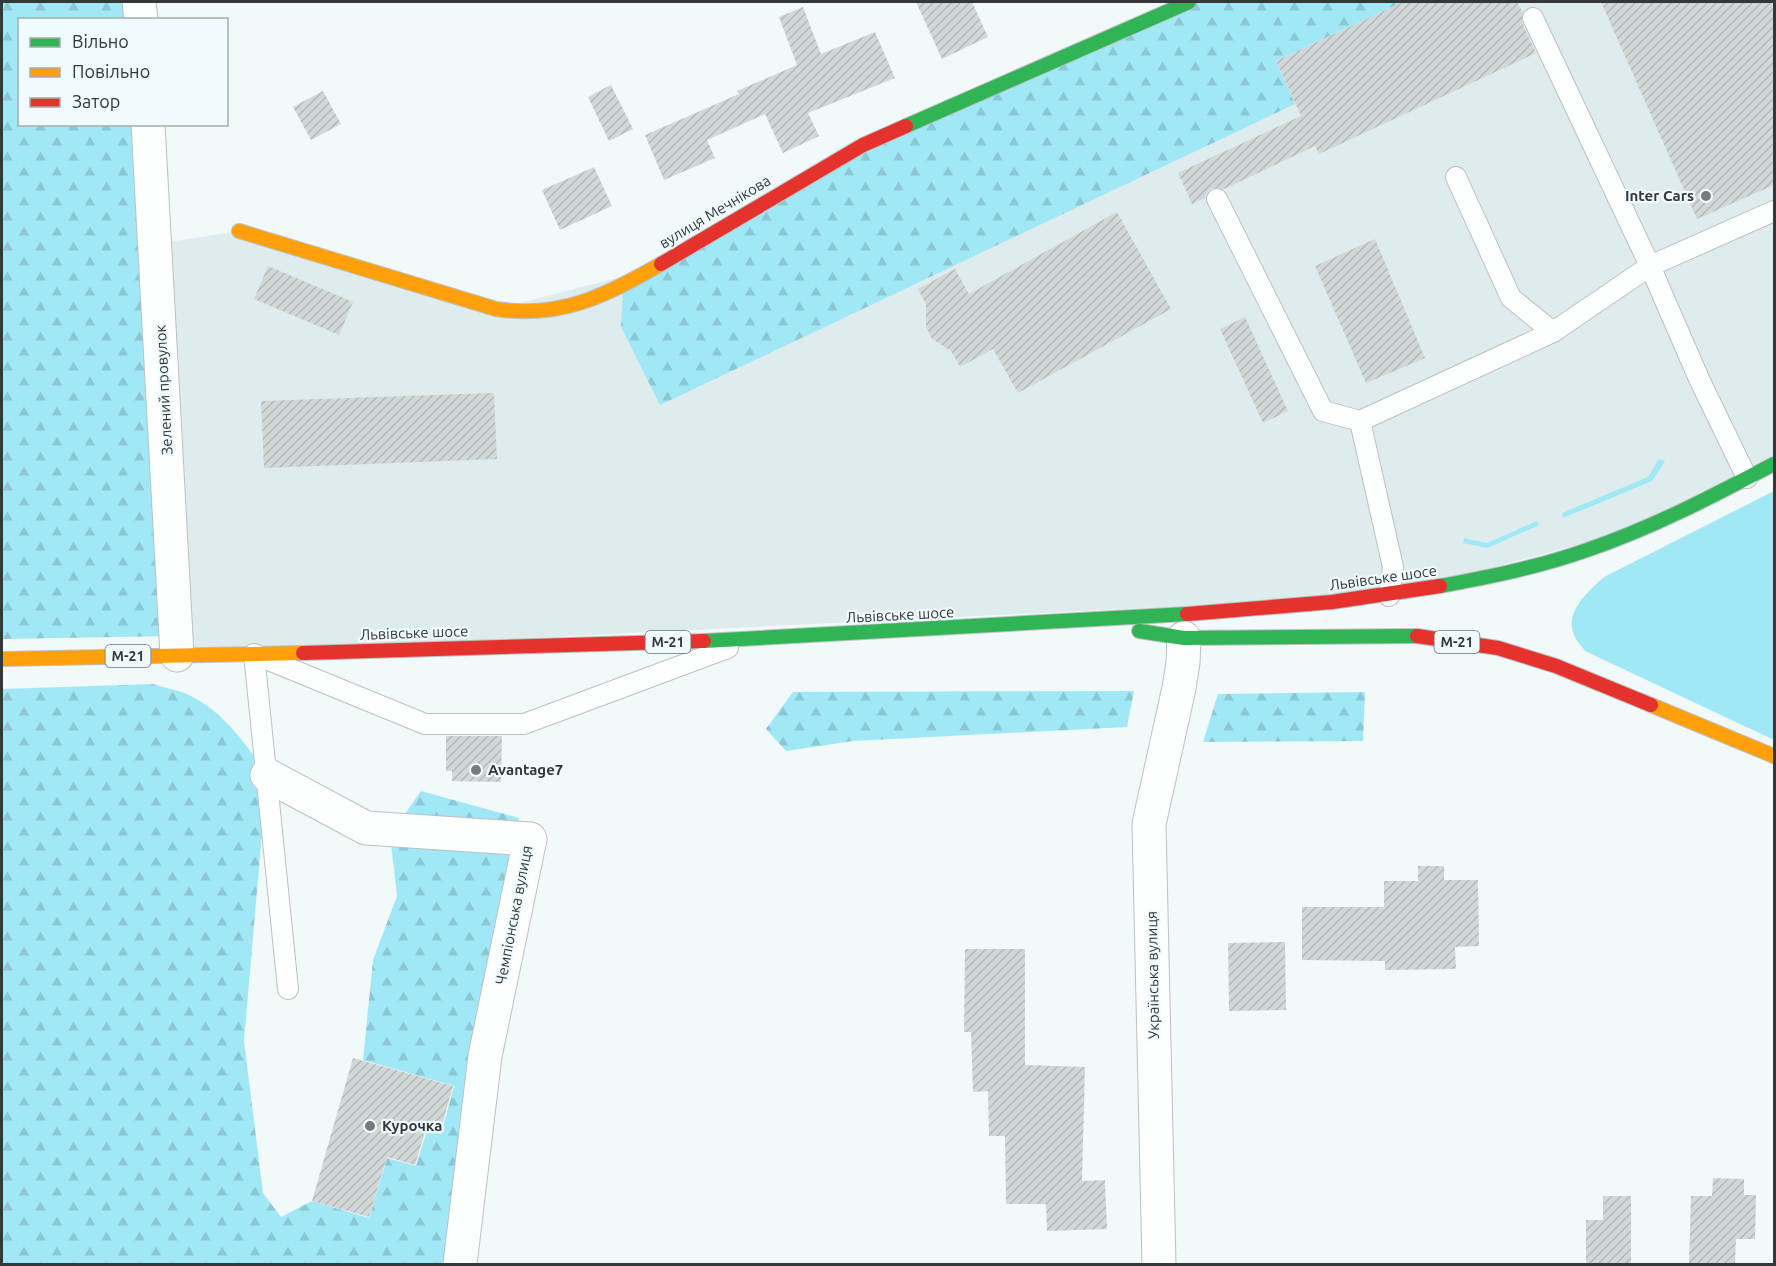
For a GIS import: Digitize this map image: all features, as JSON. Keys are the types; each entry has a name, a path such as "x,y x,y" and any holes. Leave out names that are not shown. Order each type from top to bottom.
{"main road":[{"name":"вулиця Мечнікова","path":"239,231 496,309 518,313 544,313 589,301 623,286 863,145 1189,2"},
{"name":"Львівське шосе","path":"2,658 254,654 750,640 1081,622 1262,609 1389,596 1464,582 1563,558 1653,524 1774,464"},
{"name":"М-21","path":"1081,622 1184,638 1416,636 1498,648 1556,666 1714,730 1757,765"},
{"path":"1714,730 1774,756"}],"street":[{"path":"139,2 141,18"},
{"name":"Зелений провулок","path":"148,126 177,655"},
{"name":"Українська вулиця","path":"1159,1264 1149,824 1179,688 1184,638"},
{"name":"Чемпіонська вулиця","path":"267,775 366,828 530,839 485,1056 460,1264"}],"lane":[{"path":"1533,18 1650,266 1700,381 1748,478"},
{"path":"1456,177 1511,298 1553,332"},
{"path":"1216,199 1323,411 1360,421 1553,332 1650,266 1774,211"},
{"path":"1360,421 1393,567 1389,596"},
{"path":"288,988 254,654 425,724 524,724 750,640"}],"shaded area":[{"path":"1403,2 1774,2 1774,463 1653,524 1389,596 177,655 156,244 239,231 496,309 1295,104 1276,61"}],"green space":[{"path":"2,2 139,2 141,18 18,18 18,126 148,126 176,636 2,639"},
{"path":"1189,2 1403,2 1276,61 1295,104 660,405 621,327 623,286 832,162"},
{"path":"1659,459 1665,461 1652,481 1563,518 1562,513 1648,477"},
{"path":"1774,491 1774,740 1585,651 1575,637 1572,618 1580,602 1604,577"},
{"path":"1537,521 1539,525 1487,548 1463,543 1464,538 1487,543"},
{"path":"153,684 185,693 213,710 233,730 267,775 244,1041 263,1193 281,1217 312,1201 369,1218 387,1158 416,1166 427,1130 441,1134 454,1086 363,1060 373,960 397,896 390,835 421,791 519,818 471,1054 444,1264 2,1264 2,689"},
{"path":"1134,691 1127,727 853,741 786,751 766,729 793,692"},
{"path":"1365,692 1363,741 1203,742 1218,694"}],"building":[{"path":"916,2 972,2 988,37 942,59"},
{"path":"1403,2 1517,2 1523,13 1522,23 1536,53 1319,154 1315,146 1224,189 1212,188 1207,192 1205,198 1192,204 1178,173 1301,116 1276,61"},
{"path":"1601,2 1774,2 1774,185 1697,219"},
{"path":"803,7 821,54 875,32 895,78 808,113 819,136 783,153 765,114 707,140 715,158 664,180 645,135 739,94 737,91 797,65 779,17"},
{"path":"611,85 633,129 609,141 588,97"},
{"path":"323,91 341,124 311,140 293,107"},
{"path":"594,167 612,206 560,230 542,190"},
{"path":"1117,212 1171,309 1018,393 993,349 960,367 951,351 932,339 926,327 926,304 918,289 955,269 969,294"},
{"path":"1375,239 1425,358 1366,383 1315,266"},
{"path":"268,266 353,302 339,335 254,299"},
{"path":"1245,317 1288,411 1263,423 1220,329"},
{"path":"494,393 497,459 264,468 261,401"},
{"path":"446,736 502,736 501,782 452,781 452,771 446,771"},
{"path":"1418,866 1444,866 1444,880 1478,880 1479,946 1455,947 1456,969 1385,970 1385,961 1302,960 1302,907 1384,907 1384,881 1418,881"},
{"path":"1285,942 1286,1010 1229,1011 1228,943"},
{"path":"965,949 1025,949 1025,1065 1085,1067 1082,1181 1105,1180 1107,1229 1047,1231 1046,1204 1006,1204 1005,1136 989,1136 988,1091 973,1092 971,1032 964,1032"},
{"path":"353,1058 453,1086 440,1133 426,1129 415,1165 387,1157 369,1217 312,1201"},
{"path":"1713,1178 1744,1179 1744,1195 1756,1195 1755,1239 1736,1239 1735,1264 1689,1264 1691,1196 1712,1196"},
{"path":"1603,1196 1631,1196 1631,1264 1586,1264 1586,1220 1603,1220"}],"traffic: fast":[{"path":"906,126 1189,2"},
{"path":"1440,586 1532,566 1611,541 1682,511 1774,464"},
{"path":"704,641 1187,614"},
{"path":"1139,631 1184,638 1417,636"}],"traffic: slow":[{"path":"239,231 496,309 520,311 542,311 583,302 622,286 661,264"},
{"path":"2,659 303,653"},
{"path":"1651,705 1774,756"}],"traffic: jam":[{"path":"661,264 863,145 906,126"},
{"path":"1187,614 1332,602 1440,586"},
{"path":"1417,636 1498,648 1556,666 1651,705"},
{"path":"303,653 704,641"}],"place":[{"name":"Inter Cars","path":"1706,196"},
{"name":"Avantage7","path":"476,770"},
{"name":"Курочка","path":"370,1126"}]}
